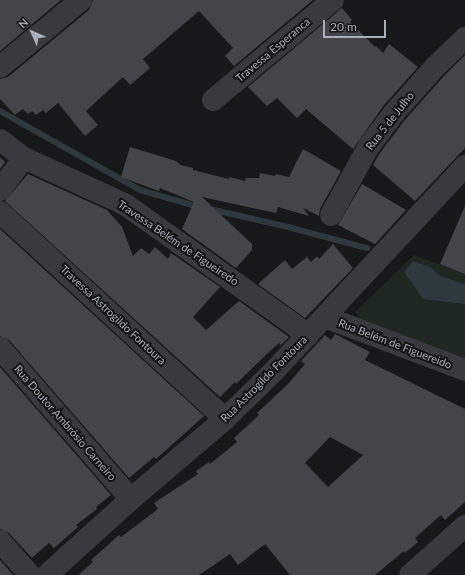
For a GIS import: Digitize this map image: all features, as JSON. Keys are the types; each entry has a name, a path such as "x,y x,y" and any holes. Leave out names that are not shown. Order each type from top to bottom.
{"street":[{"path":"0,67 81,0"},
{"name":"Travessa Esperanca","path":"213,100 333,0"},
{"name":"Rua 5 de Julho","path":"331,215 370,146 394,113 435,67 465,38"},
{"name":"Travessa Belém de Figueiredo","path":"0,140 24,158 126,205 308,335"},
{"path":"0,190 24,158"},
{"name":"Rua Astrogildo Fontoura","path":"47,575 131,499 225,419 273,372 465,166"},
{"name":"Travessa Astrogildo Fontoura","path":"0,212 225,419"},
{"name":"Rua Belém de Figuereido","path":"324,317 465,370"},
{"name":"Rua Doutor Ambrósio Carneiro","path":"0,348 131,499"},
{"path":"410,575 465,526"},
{"path":"0,541 30,575"}],"shaded area":[{"path":"414,255 465,274 465,358 360,319 355,312"},
{"path":"413,261 430,267 440,276 465,284 465,304 423,299 404,272"}],"building":[{"path":"0,0 61,0 0,51"},
{"path":"93,0 313,0 234,66 225,56 233,48 199,11 143,59 150,68 130,85 123,77 86,111 98,125 85,136 58,103 46,113 43,110 36,115 32,111 28,114 23,109 15,115 0,99 0,79 8,77 89,10"},
{"path":"342,8 352,20 350,22 375,47 376,46 383,53 389,44 418,67 384,105 353,149 306,109 297,118 277,98 267,106 248,87"},
{"path":"465,55 465,148 415,201 373,165 404,121"},
{"path":"130,147 176,161 181,165 193,168 193,170 229,179 229,177 245,181 246,178 259,178 260,173 289,177 303,149 341,171 320,209 319,216 303,208 309,216 278,207 276,213 202,197 252,244 252,250 236,268 182,229 194,202 160,188 159,191 121,177"},
{"path":"0,157 5,162 0,169"},
{"path":"28,174 107,210 122,227 133,256 141,248 149,254 155,247 168,259 171,253 220,287 193,317 206,330 239,301 289,337 281,345 279,343 236,384 235,382 220,397 5,201"},
{"path":"362,184 406,210 375,244 338,225"},
{"path":"465,206 465,274 440,264"},
{"path":"0,229 204,416 156,459 154,457 129,478 9,340 0,336"},
{"path":"333,244 353,268 305,318 258,284 285,260 292,269 307,257 311,262 317,256 319,259"},
{"path":"335,334 370,352 365,360 465,409 465,502 445,520 441,515 415,538 418,542 405,553 404,551 375,575 290,575 265,544 238,565 230,554 199,575 78,575 93,562 91,560 119,535 121,537 158,509 154,503 198,474 196,471 209,462 210,464 237,442 234,438 259,415 257,413 289,383 305,364 301,361 325,335 331,340","holes":["330,437 363,455 328,487 305,463"]},
{"path":"0,367 111,495 96,507 97,509 76,525 78,527 54,548 49,543 32,558 9,533 0,529"},
{"path":"0,560 13,575 0,575"}],"waterway":[{"path":"0,111 140,190 199,207"},
{"path":"210,209 288,227 367,248"}]}
